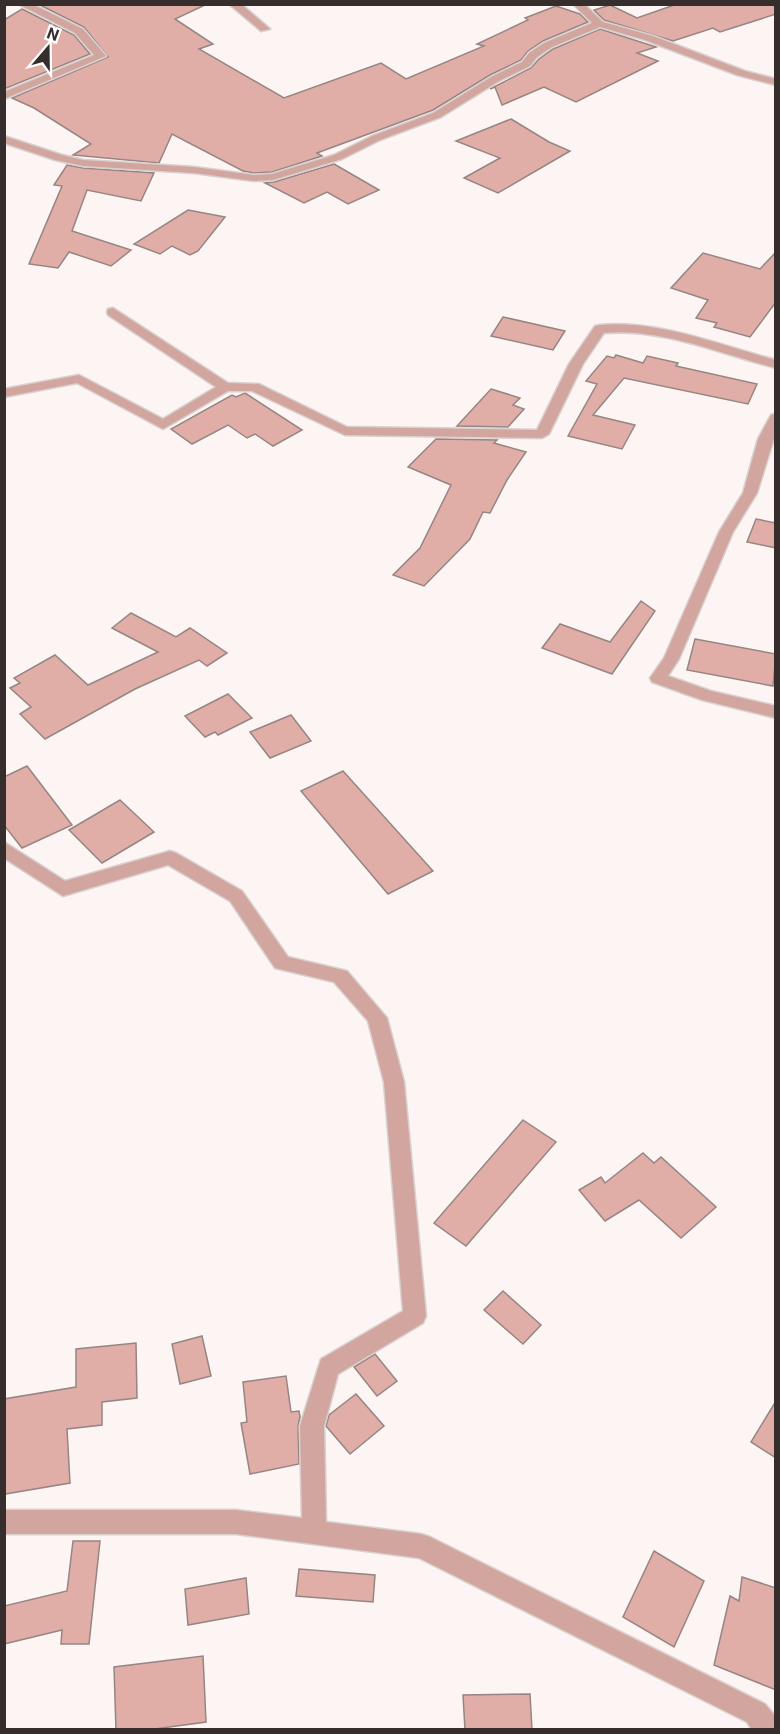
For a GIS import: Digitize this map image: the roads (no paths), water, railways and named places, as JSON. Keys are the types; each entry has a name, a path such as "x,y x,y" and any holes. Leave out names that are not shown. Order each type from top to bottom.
{"street":[{"path":"4,96 101,56 79,31 22,4"},
{"path":"234,4 265,30"},
{"path":"578,4 599,24 649,38 756,78 776,82"},
{"path":"4,139 59,158 83,163 254,178 273,177 338,157 376,138 437,116 486,84 526,64 533,55 548,45 584,28 599,24"},
{"path":"756,78 776,72"},
{"path":"113,312 225,387"},
{"path":"4,393 79,379 163,425 225,387 254,387 345,430 542,434 576,364 600,329 614,326 664,334 776,364"},
{"path":"776,418 765,439 750,493 726,532 671,659 658,678 708,696 776,712"},
{"path":"4,849 63,889 170,858 236,896 282,963 340,976 377,1018 394,1082 415,1316 329,1367 312,1426 314,1532"},
{"path":"4,1522 236,1522 421,1546 756,1713 769,1730"}]}
